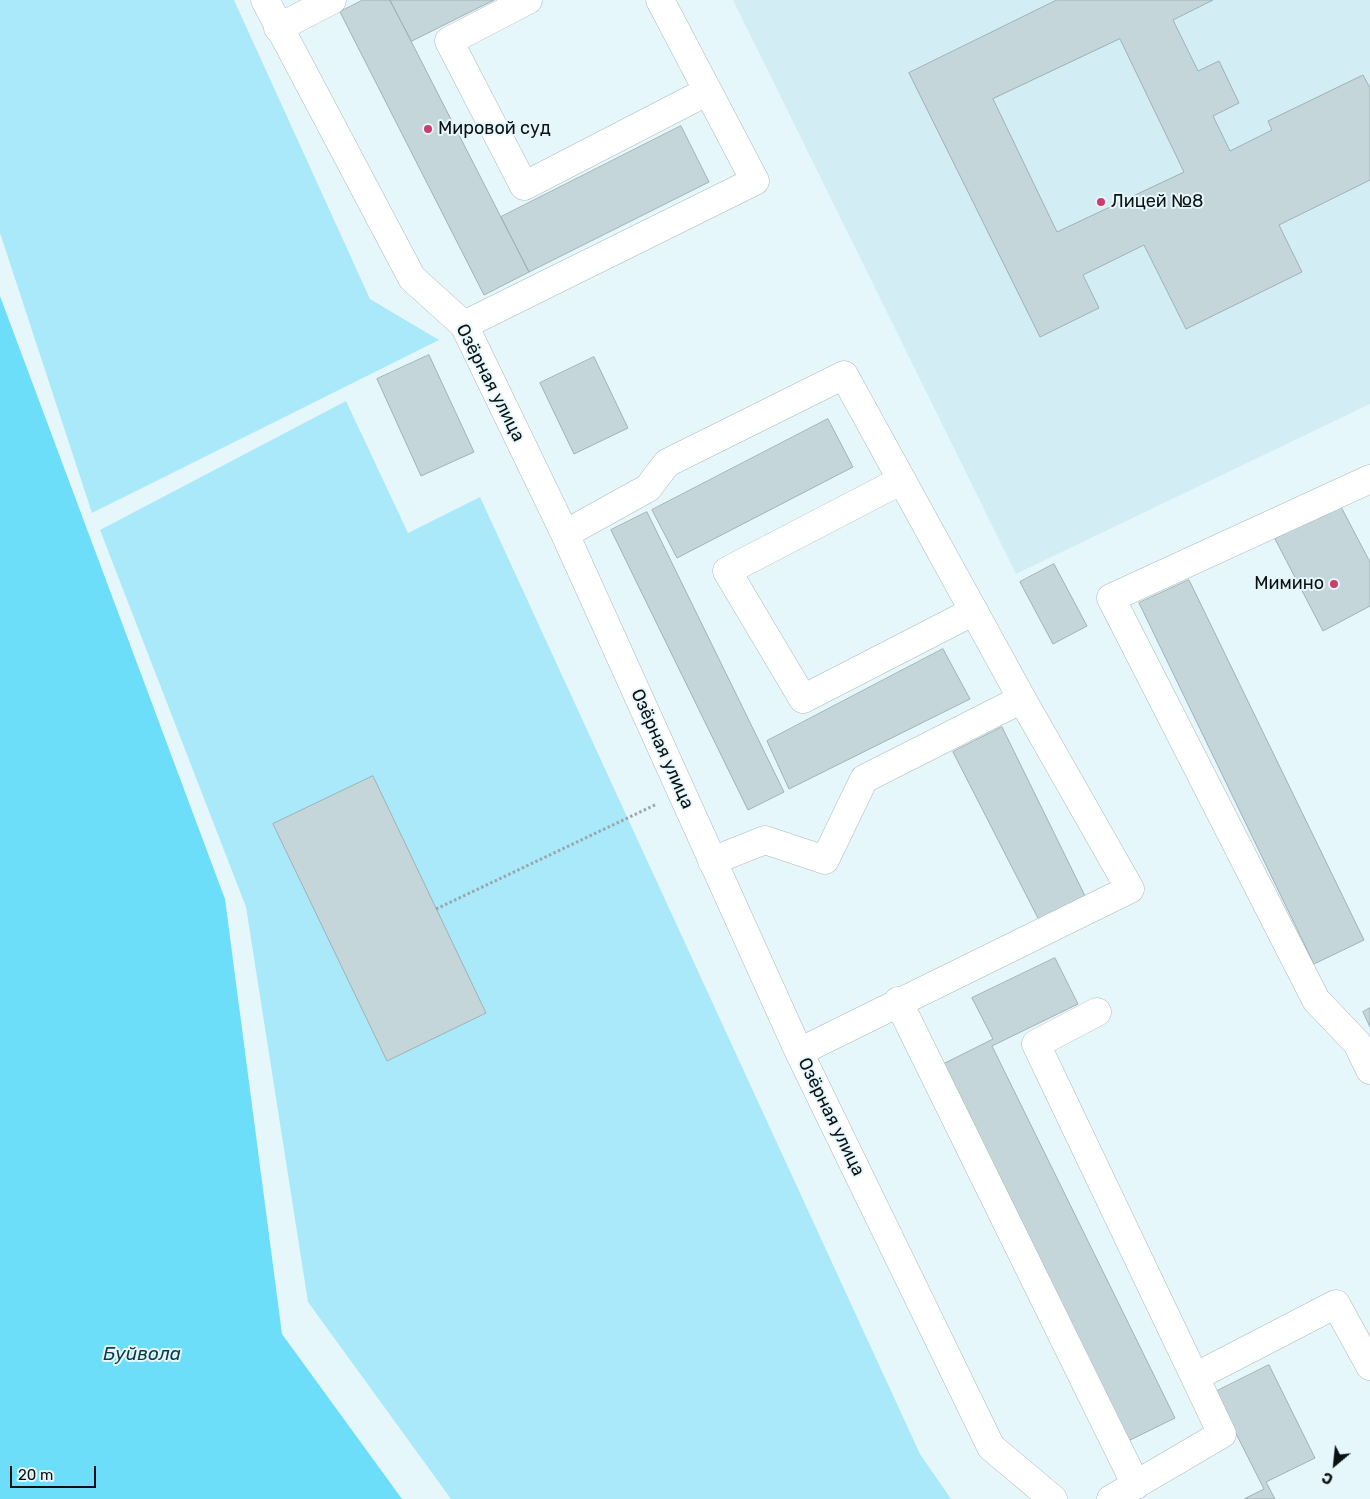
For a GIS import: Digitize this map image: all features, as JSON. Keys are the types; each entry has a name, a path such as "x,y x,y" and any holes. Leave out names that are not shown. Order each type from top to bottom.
{"street":[{"name":"Озёрная улица","path":"265,0 278,28 412,278 464,325 565,534 799,1052 991,1447 1053,1499"},
{"path":"278,28 332,0"},
{"path":"528,0 448,41 524,186 708,90"},
{"path":"464,325 755,181 660,0"},
{"path":"565,534 648,488 667,463 844,374 1022,699 1130,889 898,1001 799,1052"},
{"path":"1370,479 1111,598 1316,1000 1357,1043 1370,1070"},
{"path":"902,480 727,571 803,699 974,611"},
{"path":"712,861 766,840 825,860 864,780 1022,699"},
{"path":"898,1001 1136,1485"},
{"path":"1097,1012 1036,1044 1222,1434 1111,1499"},
{"path":"1195,1377 1336,1304 1370,1366"}],"path":[{"path":"436,909 681,792"}],"shaded area":[{"path":"0,0 234,0 370,299 439,340 92,513 0,233"},
{"name":"Лицей №8","path":"733,0 1370,0 1370,404 1016,574"},
{"path":"346,401 408,533 480,497 920,1454 951,1499 451,1499 308,1302 246,907 100,530"}],"water":[{"name":"Буйвола","path":"0,296 225,899 282,1334 402,1499 0,1499"}],"building":[{"name":"Мировой суд","path":"363,0 390,0 529,272 484,295 340,12"},
{"path":"390,0 494,0 412,41"},
{"path":"1057,0 1213,0 1173,20 1198,71 1219,61 1239,103 1213,116 1230,151 1272,130 1268,121 1363,75 1370,88 1370,180 1279,225 1302,272 1186,329 1144,245 1083,275 1099,308 1040,337 909,73","holes":["1120,39 1184,172 1057,232 993,99"]},
{"path":"681,126 709,182 529,272 501,217"},
{"path":"429,355 474,452 421,476 377,379"},
{"path":"594,357 628,428 574,454 540,383"},
{"path":"828,419 853,467 677,558 652,510"},
{"name":"Мимино","path":"1340,505 1370,562 1370,606 1323,631 1275,539"},
{"path":"647,512 784,792 748,810 611,530"},
{"path":"1054,564 1087,626 1053,644 1020,582"},
{"path":"1189,580 1364,940 1314,964 1139,603"},
{"path":"943,649 970,699 789,789 767,741"},
{"path":"1002,727 1086,898 1040,922 953,752"},
{"path":"373,776 486,1013 387,1061 273,824"},
{"path":"1055,958 1078,1004 992,1046 1175,1418 1120,1445 935,1068 993,1039 972,998"},
{"path":"1370,1008 1370,1027 1363,1012"},
{"path":"1269,1365 1315,1458 1266,1482 1275,1499 1244,1499 1264,1489 1215,1392"}],"place":[{"name":"Мировой суд","path":"428,129"},
{"name":"Лицей №8","path":"1101,202"},
{"name":"Мимино","path":"1334,584"}]}
